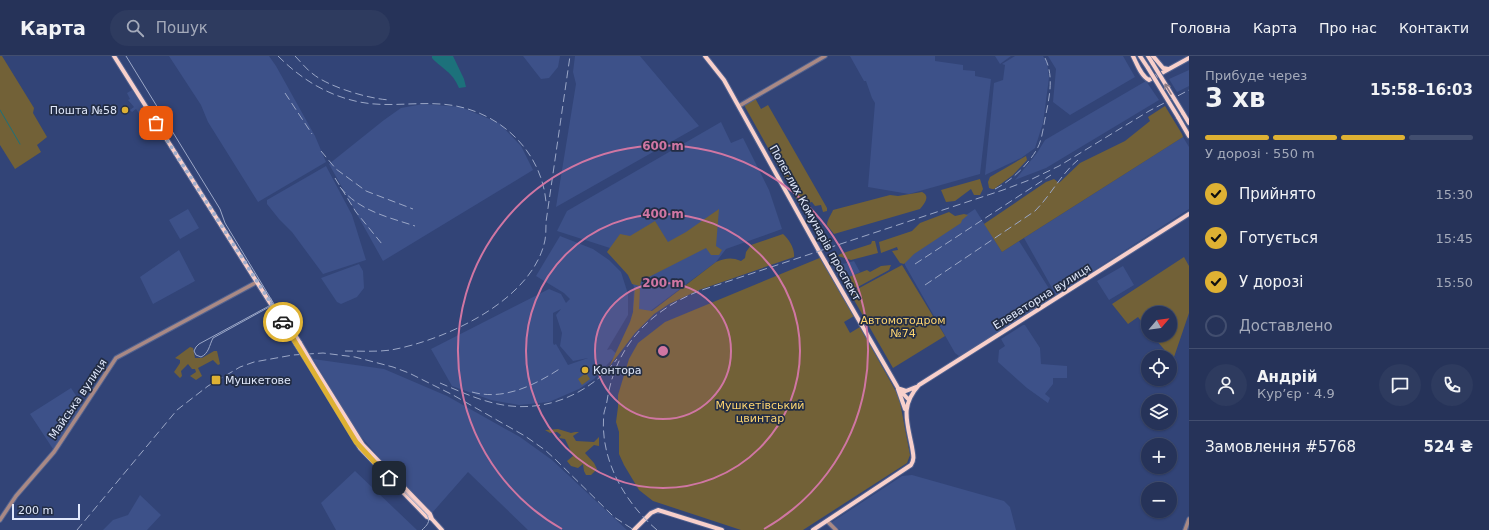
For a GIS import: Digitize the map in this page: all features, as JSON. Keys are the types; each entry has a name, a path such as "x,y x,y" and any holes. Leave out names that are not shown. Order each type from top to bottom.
{"main road":[{"path":"114,56 257,282 284,320 363,445 430,514 432,519 442,530"},
{"name":"Полеглих Комунарів проспект","path":"705,56 719,72 897,387 908,399"},
{"path":"1132,56 1147,80 1151,80 1189,58"},
{"path":"1140,56 1189,136"},
{"path":"1148,56 1161,70 1159,75"},
{"path":"1153,56 1189,123"},
{"path":"1156,64 1166,69 1176,66"},
{"name":"Елеваторна вулиця","path":"908,399 919,385 1189,214"},
{"path":"897,387 906,391 919,385"},
{"path":"813,530 911,465 914,456 904,403 897,387"},
{"path":"906,416 908,399"},
{"path":"634,530 650,513 658,510 722,530"}],"street":[{"path":"739,106 825,56"},
{"name":"Майська вулиця","path":"0,520 16,496 54,452 116,358 257,282"},
{"path":"1185,530 1189,518"},
{"path":"827,521 836,530"}],"shaded area":[{"path":"169,56 269,56 315,136 326,162 258,202 208,122 201,105"},
{"path":"432,56 453,56 464,79 466,87 459,88 453,78 432,58"},
{"path":"523,56 560,56 558,67 549,78 541,79"},
{"path":"575,56 640,56 699,126 556,207 576,84 573,72"},
{"path":"850,56 935,56 935,61 963,65 963,70 975,71 975,76 991,79 980,174 909,194 868,187 875,103 866,81 864,81"},
{"path":"995,56 1011,56 1000,64"},
{"path":"1015,56 1043,56 1047,62 1049,78 1043,123 1035,148 1021,158 985,175 994,83 1003,80 1005,65 1002,64"},
{"path":"1048,56 1123,56 1135,77 1070,115 1053,102 1056,69"},
{"path":"1189,70 1189,86 1177,92 1169,79"},
{"path":"1146,81 1159,100 1046,168 1015,180 1037,153 1045,140"},
{"path":"132,90 146,111 140,115 136,109 132,112 130,110 134,107 128,100 130,99 127,93"},
{"path":"423,104 461,107 499,123 521,146 533,170 383,261 329,164 401,108"},
{"path":"721,122 731,143 743,138 769,190 782,229 726,249 716,262 649,312 633,311 634,287 628,270 610,248 557,231 567,211"},
{"path":"1183,137 1189,147 1189,209 1056,295 1024,238"},
{"path":"326,166 352,215 366,260 323,274 292,232 267,204 267,200"},
{"path":"188,209 199,228 180,239 169,220"},
{"path":"975,209 1002,252 1019,241 1055,298 963,355 959,356 955,353 905,265 905,256"},
{"path":"560,236 593,249 609,260 621,272 628,294 628,315 607,350 611,349 617,354 594,379 579,389 549,402 519,405 491,400 452,386 431,349 549,289 561,294 566,303 570,299 564,293 536,276","holes":["561,309 556,315 562,333 560,346 573,361 588,358 568,365 556,344 554,345 553,343 553,313"]},
{"path":"179,250 195,281 153,304 140,277"},
{"path":"830,261 843,264 854,261 860,272 854,275 848,284 847,290"},
{"path":"359,264 363,271 364,288 357,297 341,304 337,302 321,278"},
{"path":"1123,266 1134,285 1109,300 1097,281"},
{"path":"1025,325 1040,348 1041,364 1067,366 1067,378 1053,378 1053,384 1045,394 1050,398 1048,403 1027,388 998,362 999,350 1005,346 1001,339"},
{"path":"313,359 384,369 447,396 520,437 552,460 627,530 528,530 468,472 432,513 406,489 358,433"},
{"path":"71,388 83,406 53,449 30,414"},
{"path":"355,471 417,530 336,530 321,503"},
{"path":"912,475 1004,501 1010,507 1016,530 840,530 832,522 902,476"},
{"path":"140,495 161,515 147,530 103,530 113,520 128,515"}],"green space":[{"path":"0,56 2,56 34,108 33,113 47,137 37,145 41,152 15,169 0,145"},
{"path":"755,98 761,109 768,105 827,208 827,211 823,212 821,205 815,206 812,202 800,205 744,105"},
{"path":"1165,106 1183,137 1002,252 984,224 1046,182 1054,179 1059,183 1080,163 1125,141 1150,121 1148,117"},
{"path":"1026,156 1027,160 1013,175 994,189 989,188 988,182 990,177"},
{"path":"980,179 983,189 980,195 974,195 971,189 955,201 946,202 941,190"},
{"path":"922,192 925,194 926,198 920,209 834,234 827,225 828,219 833,210 890,195 898,196"},
{"path":"719,209 716,246 722,250 719,255 711,255 706,248 641,281 640,286 632,284 628,275 607,252 620,234 630,236 655,221 668,242 686,232"},
{"path":"949,212 955,216 964,214 968,215 962,220 961,223 914,254 904,264 900,263 892,251 898,250 897,247 881,253 879,242 912,231 920,223"},
{"path":"783,234 791,244 794,251 794,257 699,290 669,304 654,314 635,333 609,367 630,322 633,312 635,287 640,289 639,309 652,311 716,262 728,258 741,261 745,258 746,252 751,245"},
{"path":"872,241 875,241 878,253 851,260 838,256 871,244"},
{"name":"Мушкетівський цвинтар","path":"822,257 854,316 844,322 850,333 860,327 899,397 910,455 907,463 803,530 741,530 653,501 639,490 619,454 619,432 616,422 618,395 629,359 638,343 665,322"},
{"path":"1184,257 1189,266 1189,313 1176,350 1165,350 1158,342 1177,342 1177,306 1141,306 1141,321 1138,317 1128,324 1112,304"},
{"path":"891,265 889,270 854,289 849,287 846,283 846,278 867,270 870,272 881,266"},
{"name":"Автомотодром №74","path":"902,265 945,336 893,368 850,293"},
{"path":"190,347 193,348 195,358 202,358 214,351 217,351 220,364 218,365 213,360 198,368 202,376 196,380 190,376 196,372 195,369 192,369 188,364 181,371 182,376 180,378 174,372 180,363 180,360 175,358"},
{"path":"586,373 590,379 582,385 578,379"},
{"path":"558,429 571,433 579,432 573,436 576,441 594,442 599,437 599,446 594,445 585,453 597,469 591,475 586,475 583,464 578,468 571,466 567,461 573,456 565,439 559,438 561,435 557,432 550,433 545,430"}],"waterway":[{"path":"0,110 20,144"}],"tram line":[{"path":"126,56 220,209 225,223 357,441 369,456 427,515 428,522 422,530"},
{"path":"269,298 271,304 269,306 199,344 194,351 196,355 201,357 206,353 213,338 271,306 272,304 271,299"}],"railway":[{"path":"278,56 304,78 323,89 344,98 376,104 440,104 460,107 479,113 496,122 525,148 535,164 542,182 546,202"},
{"path":"295,56 310,72 320,79 339,88 361,95 390,100"},
{"path":"345,351 391,350 437,337 461,327 484,314 506,299 524,281 537,262 545,240 546,222 570,56"},
{"path":"995,189 1007,182 1024,167 1037,149 1040,142 1050,87 1049,71 1044,56"},
{"path":"657,530 645,519 624,493 610,462 603,430 604,413 611,382 618,364 626,348 637,333 650,320 681,299 699,291 1032,179 1059,166 1149,111 1189,90"},
{"path":"285,93 312,134"},
{"path":"321,151 336,169 366,191 413,209"},
{"path":"925,285 1035,211 1066,172 1078,160"},
{"path":"915,264 1051,175"},
{"path":"335,178 356,212 382,244"},
{"path":"340,187 365,208 415,226"},
{"path":"77,530 177,410 208,386 240,367 254,362 293,355 323,353 355,357 393,367 409,373 453,395 525,436 545,450 614,517 634,530"},
{"path":"440,383 469,395 498,404 515,406 548,404 564,399 593,383 606,372 617,359"},
{"path":"472,392 496,394 519,390 541,380 561,368"}],"way so far":[{"path":"156,123 283,322"}],"place":[{"name":"Пошта №58","path":"125,110"},
{"name":"Контора","path":"585,370"},
{"name":"Мушкетове","path":"216,380"}],"route":[{"path":"283,322 360,448 389,478"}]}
